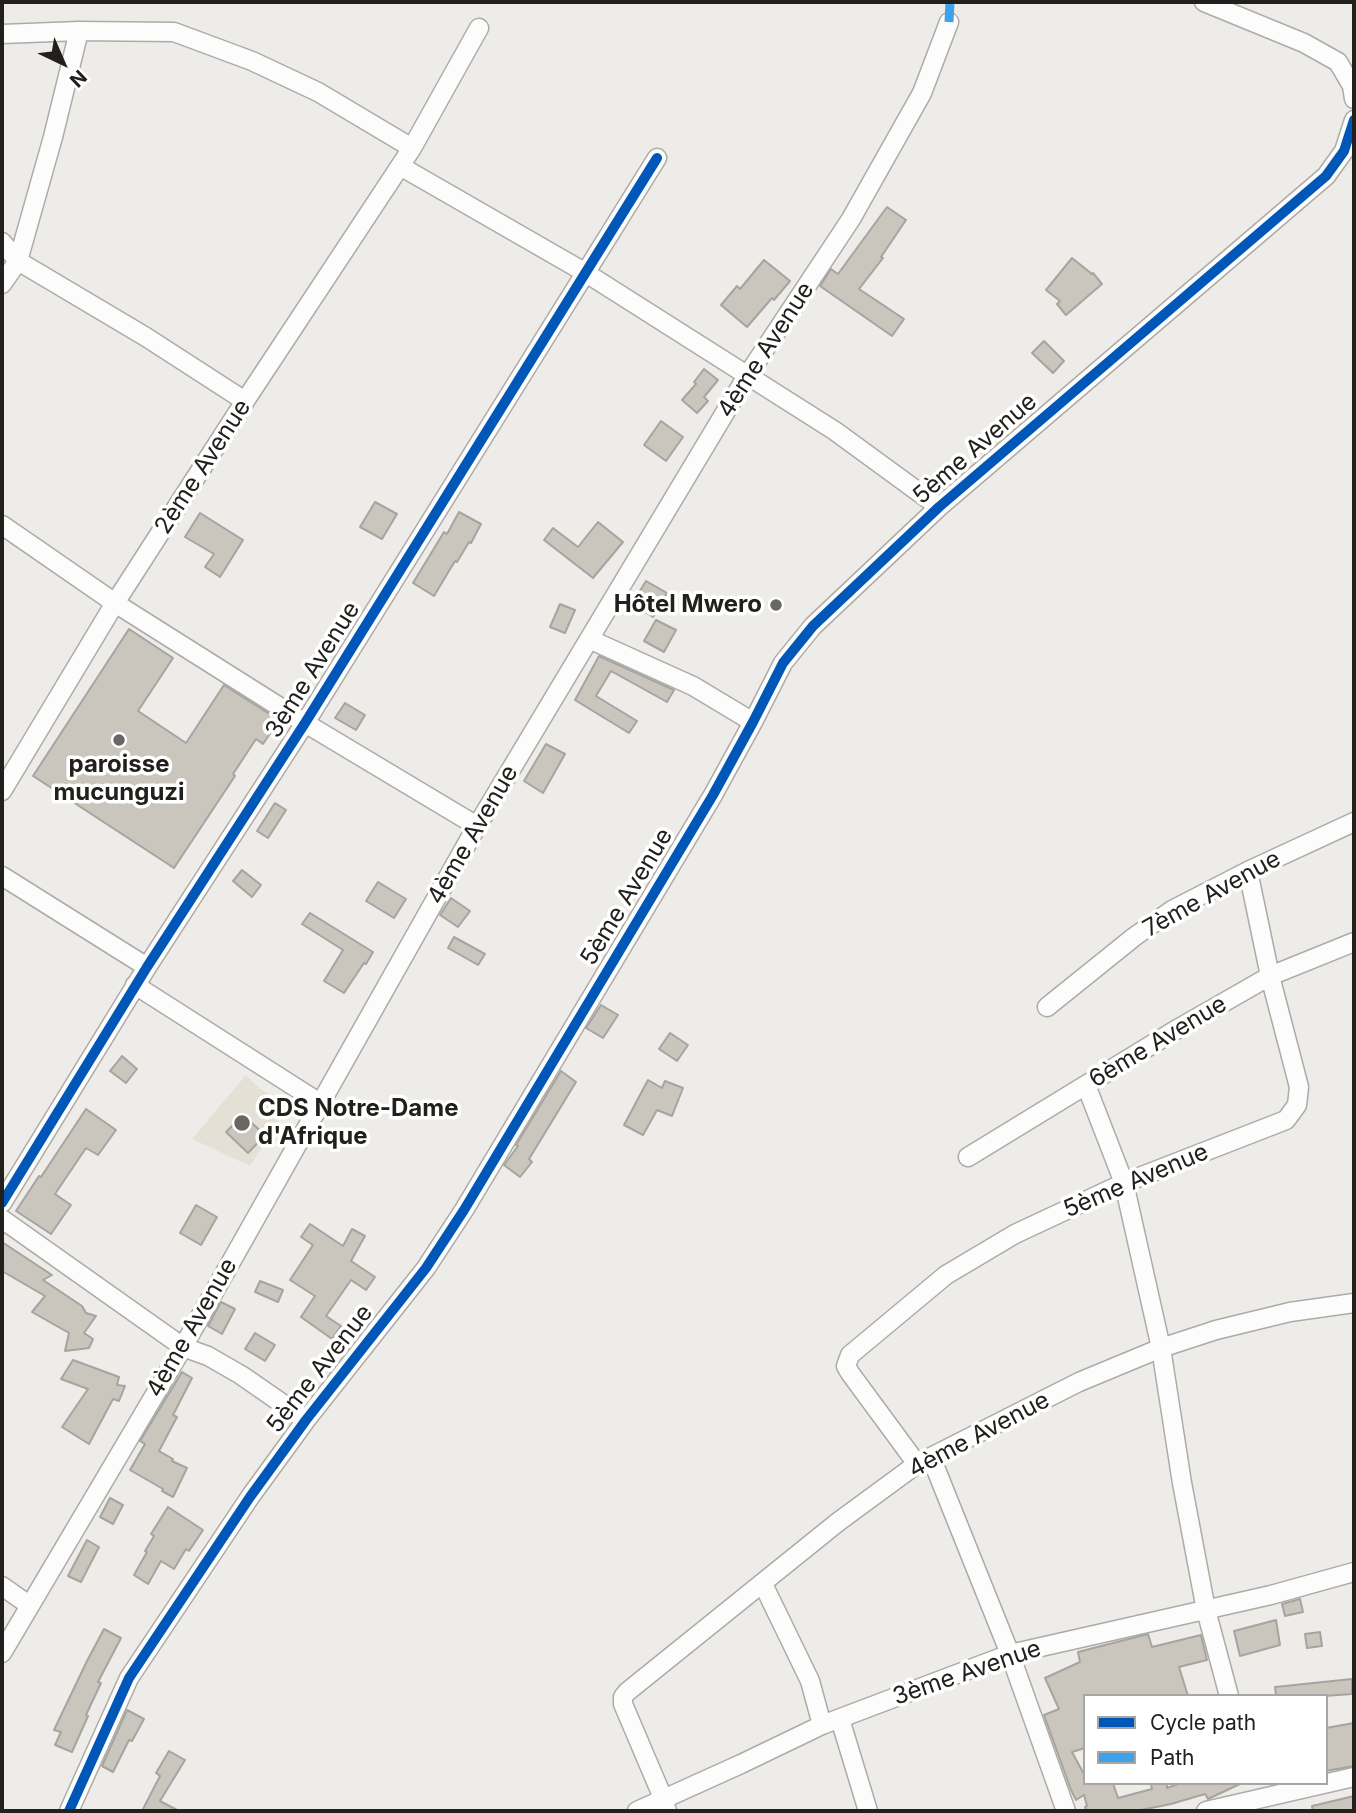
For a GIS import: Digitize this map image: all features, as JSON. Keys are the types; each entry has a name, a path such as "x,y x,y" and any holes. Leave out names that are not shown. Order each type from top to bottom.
{"street":[{"path":"1204,2 1304,43 1338,62 1352,86 1354,99"},
{"name":"4ème Avenue","path":"2,1653 183,1347 477,826 747,376 851,219 922,93 950,22"},
{"name":"2ème Avenue","path":"2,791 115,603 412,148 479,28"},
{"path":"2,284 18,261 79,31"},
{"path":"2,34 79,31 174,32 252,61 318,92 412,148"},
{"name":"5ème Avenue","path":"69,1811 129,1678 250,1497 306,1420 426,1268 464,1210 713,795 783,663 813,626 939,507 1326,176 1344,151 1354,120"},
{"name":"3ème Avenue","path":"2,1203 146,967 304,723 657,158"},
{"path":"400,166 586,272 835,431 939,507"},
{"path":"2,242 18,261 146,337 245,401"},
{"path":"2,525 115,603 304,723 477,826"},
{"path":"589,639 692,686 753,722"},
{"name":"7ème Avenue","path":"1047,1007 1172,910 1354,822"},
{"path":"1248,871 1270,976"},
{"path":"2,876 146,967"},
{"name":"6ème Avenue","path":"968,1157 1179,1028 1270,976 1354,942"},
{"name":"5ème Avenue","path":"924,1460 846,1366 850,1355 946,1275 1016,1234 1124,1183 1286,1120 1297,1105 1299,1087 1270,976"},
{"path":"135,985 320,1103"},
{"path":"1086,1085 1124,1183 1161,1348 1182,1483 1206,1610 1228,1694"},
{"path":"2,1219 183,1347 208,1356 241,1375 306,1420"},
{"name":"4ème Avenue","path":"665,1805 623,1704 623,1697 838,1522 924,1460 1080,1382 1161,1348 1216,1330 1290,1312 1354,1303"},
{"path":"924,1460 1010,1654 1066,1811"},
{"name":"3ème Avenue","path":"637,1811 665,1805 822,1724 1010,1654 1270,1595 1354,1572"},
{"path":"763,1584 810,1681 822,1724"},
{"path":"2,1586 29,1605"},
{"path":"840,1718 868,1811"},
{"path":"1328,1783 1354,1777"},
{"path":"1206,1811 1317,1785"}],"shaded area":[{"name":"CDS Notre-Dame d'Afrique","path":"246,1075 259,1088 288,1106 250,1166 192,1139"}],"building":[{"path":"887,207 906,220 881,257 883,258 859,289 904,319 892,336 820,286 831,269 838,274"},
{"path":"1072,258 1093,273 1102,284 1066,315 1057,304 1060,301 1046,290"},
{"path":"764,260 790,281 747,327 721,305 737,286 740,289"},
{"path":"1044,341 1064,361 1053,373 1032,353"},
{"path":"704,369 718,380 704,397 708,401 697,413 682,400 696,384 694,382"},
{"path":"661,421 683,437 666,461 644,445"},
{"path":"375,502 397,514 382,539 360,527"},
{"path":"459,512 481,524 434,596 413,583"},
{"path":"200,513 243,540 220,577 205,567 214,554 185,537"},
{"path":"598,522 623,542 593,578 544,540 553,528 578,547"},
{"path":"646,581 667,593 653,617 632,604"},
{"path":"560,604 575,610 565,633 550,627"},
{"path":"656,620 676,630 664,652 644,641"},
{"name":"paroisse mucunguzi","path":"129,629 173,658 138,711 186,743 224,685 279,720 263,744 256,739 233,774 235,776 174,868 33,776"},
{"path":"599,656 674,690 667,702 611,671 596,696 637,721 629,733 575,700"},
{"path":"345,703 365,715 356,730 335,718"},
{"path":"546,744 565,754 543,793 524,781"},
{"path":"275,803 286,810 268,838 257,831"},
{"path":"242,870 261,885 252,897 233,881"},
{"path":"378,882 406,899 394,918 366,901"},
{"path":"451,898 470,911 458,927 440,915"},
{"path":"310,913 373,952 344,993 324,981 343,950 302,924"},
{"path":"454,937 485,954 478,965 448,948"},
{"path":"601,1005 618,1015 603,1038 586,1028"},
{"path":"670,1033 688,1045 677,1061 659,1049"},
{"path":"122,1056 137,1069 126,1083 110,1071"},
{"path":"561,1071 576,1082 529,1159 532,1162 520,1177 504,1165 518,1146 516,1145"},
{"path":"648,1080 662,1088 665,1081 683,1088 672,1116 657,1110 643,1135 624,1125"},
{"path":"86,1109 116,1130 98,1155 86,1148 55,1194 71,1205 51,1234 16,1211"},
{"path":"243,1115 265,1135 248,1153 226,1132"},
{"path":"196,1205 217,1217 201,1245 180,1233"},
{"path":"310,1224 343,1246 352,1229 365,1236 351,1261 375,1277 366,1290 351,1280 326,1316 341,1326 332,1339 301,1317 315,1296 290,1280 313,1245 301,1237"},
{"path":"2,1242 52,1275 43,1280 82,1306 86,1313 96,1316 84,1333 93,1339 89,1348 65,1351 69,1333 32,1312 45,1296 2,1271"},
{"path":"260,1281 283,1290 278,1302 255,1292"},
{"path":"221,1302 235,1309 222,1334 208,1326"},
{"path":"255,1333 275,1345 265,1361 245,1349"},
{"path":"73,1360 119,1377 117,1385 125,1386 119,1401 113,1399 89,1444 62,1427 88,1389 61,1379"},
{"path":"182,1372 192,1378 173,1415 177,1417 159,1451 187,1468 173,1497 130,1470 145,1444 140,1441"},
{"path":"110,1498 123,1505 113,1524 100,1517"},
{"path":"168,1507 203,1530 189,1551 186,1549 174,1569 161,1561 148,1584 134,1575 154,1536 151,1534"},
{"path":"87,1540 99,1547 81,1582 68,1576"},
{"path":"1300,1599 1303,1612 1285,1616 1282,1604"},
{"path":"1276,1620 1280,1645 1240,1656 1234,1631"},
{"path":"104,1629 121,1638 98,1682 101,1683 72,1752 55,1745 61,1732 54,1730"},
{"path":"1320,1632 1322,1646 1307,1648 1305,1634"},
{"path":"1148,1634 1152,1647 1201,1635 1207,1660 1179,1667 1187,1694 1083,1694 1083,1749 1072,1752 1083,1772 1083,1785 1114,1785 1118,1798 1152,1789 1151,1785 1167,1785 1167,1788 1175,1785 1238,1785 1208,1799 1205,1794 1136,1811 1086,1811 1084,1795 1076,1800 1071,1790 1044,1715 1059,1709 1045,1678 1080,1662 1078,1652"},
{"path":"1352,1679 1352,1694 1276,1694 1275,1687"},
{"path":"127,1710 144,1719 132,1741 129,1740 113,1772 102,1766"},
{"path":"1354,1723 1354,1766 1328,1771 1328,1728"},
{"path":"169,1751 185,1760 160,1801 179,1811 142,1811 160,1776 156,1773"},
{"path":"1354,1796 1354,1811 1313,1811 1312,1806"}],"marked path":[{"path":"949,22 950,2"}],"cycle path":[{"path":"69,1811 129,1678 250,1497 306,1420 426,1268 464,1210 713,795 783,663 813,626 939,507 1326,176 1344,151 1354,120"},
{"path":"2,1203 147,967 305,723 657,158"}],"place":[{"name":"Hôtel Mwero","path":"776,605"},
{"name":"paroisse mucunguzi","path":"119,740"},
{"name":"CDS Notre-Dame d'Afrique","path":"242,1123"}]}
